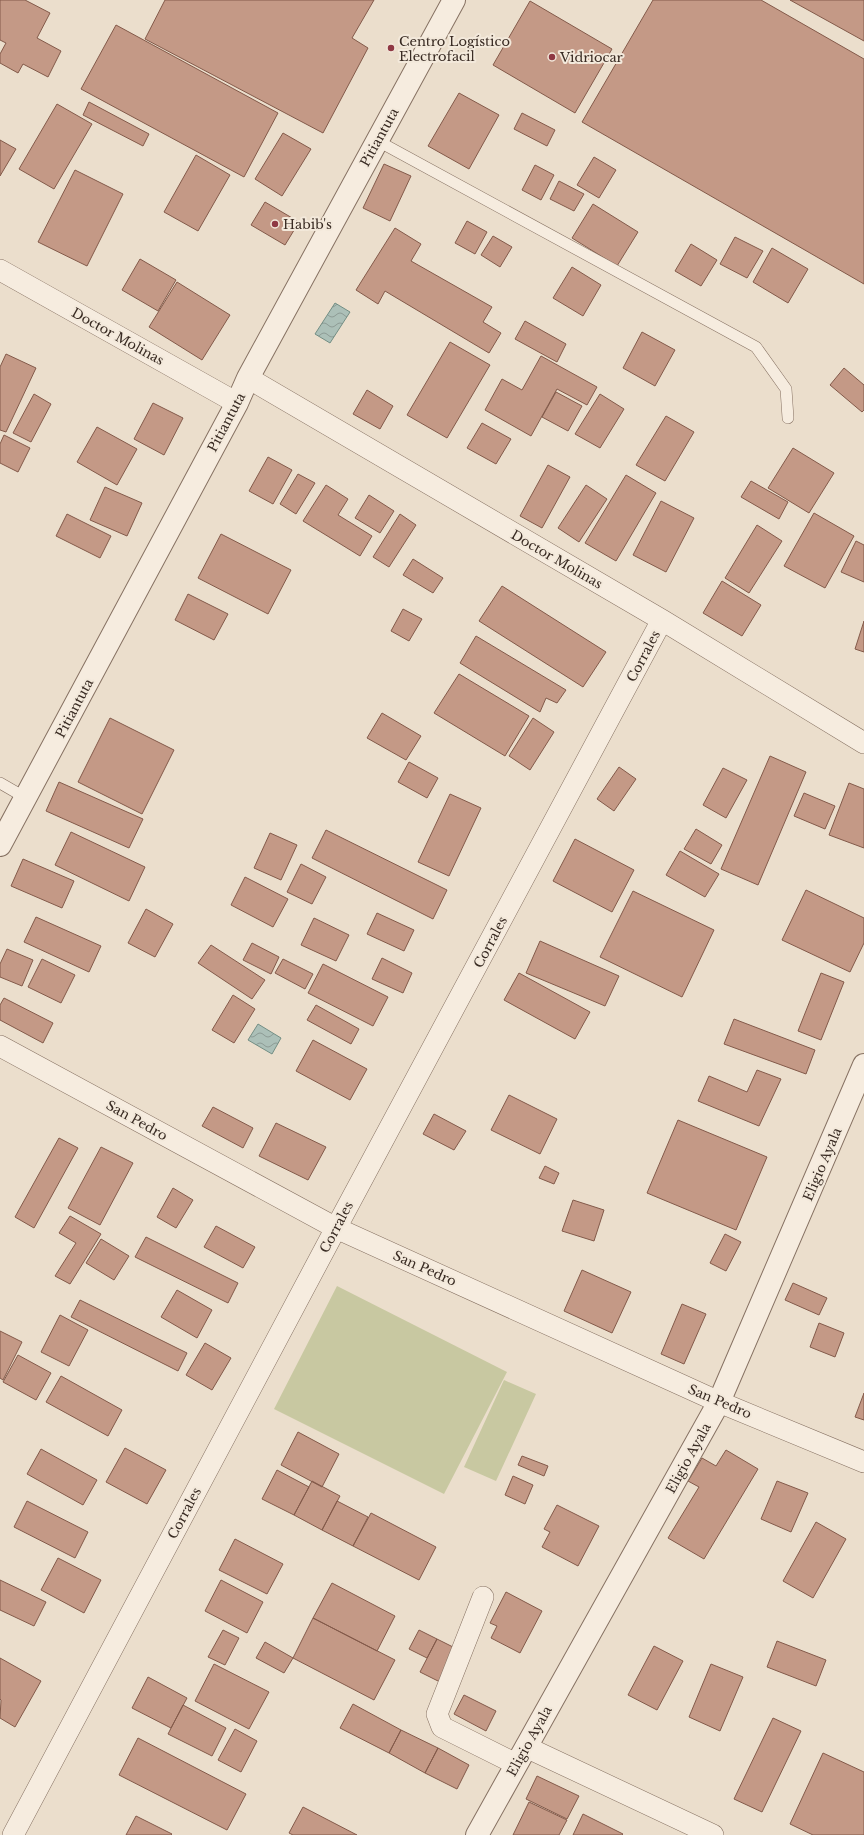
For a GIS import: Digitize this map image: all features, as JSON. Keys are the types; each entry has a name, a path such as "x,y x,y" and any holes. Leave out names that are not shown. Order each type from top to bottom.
{"street":[{"name":"Pitiantuta","path":"0,845 237,403 248,378 376,140 454,0"},
{"name":"Doctor Molinas","path":"0,270 237,403"},
{"name":"Doctor Molinas","path":"248,378 662,620 864,743"},
{"name":"Corrales","path":"13,1835 662,620"},
{"name":"San Pedro","path":"0,1046 336,1228 719,1402 864,1462"},
{"name":"Eligio Ayala","path":"477,1835 719,1402 864,1065"},
{"path":"483,1597 437,1714 442,1727 521,1756 713,1835"}],"lane":[{"path":"376,140 756,347 786,389 788,418"},
{"path":"0,783 26,798"}],"green space":[{"path":"337,1286 507,1372 444,1494 274,1409"},
{"path":"504,1380 536,1394 496,1481 464,1467"}],"water":[{"path":"335,303 350,312 330,343 315,334"},
{"path":"258,1024 281,1038 272,1054 248,1040"}],"building":[{"path":"0,0 25,0 50,13 37,38 61,51 48,77 23,64 18,73 0,63 0,54 6,43 0,40"},
{"path":"165,0 374,0 352,38 368,48 323,133 145,39"},
{"path":"653,0 761,0 864,59 864,284 582,122"},
{"path":"790,0 864,0 864,41"},
{"name":"Vidriocar","path":"530,1 612,49 575,113 493,65"},
{"path":"116,25 278,113 244,177 81,89"},
{"path":"459,93 499,115 469,169 428,146"},
{"path":"89,102 149,134 143,146 83,115"},
{"path":"57,104 92,124 54,189 19,169"},
{"path":"522,113 555,130 547,146 514,129"},
{"path":"283,133 311,149 282,196 255,179"},
{"path":"0,140 16,149 0,176"},
{"path":"196,155 230,175 198,231 164,212"},
{"path":"594,157 616,170 599,198 577,185"},
{"path":"384,164 411,176 390,221 363,208"},
{"path":"535,165 554,175 541,200 522,190"},
{"path":"75,170 123,194 87,266 38,242"},
{"path":"559,181 584,194 574,211 550,199"},
{"name":"Habib's","path":"265,202 299,222 285,245 251,225"},
{"path":"593,204 638,232 617,266 572,238"},
{"path":"467,221 487,232 475,254 455,243"},
{"path":"395,228 421,244 411,261 492,307 483,322 501,333 489,353 385,291 378,304 356,290"},
{"path":"493,236 512,247 500,267 481,255"},
{"path":"735,237 763,251 747,278 720,264"},
{"path":"691,244 717,260 701,286 675,271"},
{"path":"772,248 808,269 788,303 753,282"},
{"path":"140,259 176,280 158,311 122,290"},
{"path":"572,267 601,285 583,316 553,298"},
{"path":"177,282 230,315 202,360 149,327"},
{"path":"525,321 566,344 557,362 515,339"},
{"path":"642,332 675,350 655,386 623,368"},
{"path":"450,342 490,365 447,438 407,415"},
{"path":"6,354 36,368 6,432 0,430 0,367"},
{"path":"541,356 597,387 587,405 557,389 531,436 485,410 502,379 522,390"},
{"path":"844,368 864,385 864,410 862,412 830,385"},
{"path":"367,390 393,406 380,429 353,414"},
{"path":"556,392 582,406 568,431 542,417"},
{"path":"34,394 51,404 31,442 13,433"},
{"path":"600,394 624,409 600,448 575,434"},
{"path":"153,403 183,418 164,455 134,439"},
{"path":"666,416 694,432 665,481 636,465"},
{"path":"482,423 511,439 496,464 467,448"},
{"path":"97,427 137,449 117,485 77,462"},
{"path":"4,435 30,448 18,472 0,463 0,444"},
{"path":"793,448 834,473 809,513 768,488"},
{"path":"268,457 292,470 273,504 249,491"},
{"path":"548,465 570,477 542,528 520,516"},
{"path":"298,474 315,483 296,514 280,504"},
{"path":"626,475 656,493 616,561 585,543"},
{"path":"751,481 788,502 779,519 741,497"},
{"path":"326,485 348,499 338,515 372,536 360,556 303,521"},
{"path":"586,485 607,499 579,542 558,528"},
{"path":"105,487 142,503 127,536 90,520"},
{"path":"369,495 394,511 380,533 355,518"},
{"path":"661,501 694,518 666,572 633,555"},
{"path":"814,513 854,536 825,588 784,566"},
{"path":"67,514 111,536 100,558 56,536"},
{"path":"400,514 416,525 389,567 373,557"},
{"path":"757,525 782,541 749,593 725,578"},
{"path":"221,534 291,570 268,614 198,578"},
{"path":"856,541 864,545 864,582 841,572"},
{"path":"413,559 443,578 433,593 403,575"},
{"path":"722,581 761,605 742,636 703,613"},
{"path":"502,586 606,652 583,687 479,621"},
{"path":"188,594 228,614 214,640 175,620"},
{"path":"403,609 422,619 409,641 391,631"},
{"path":"864,621 864,652 855,649"},
{"path":"476,636 566,690 557,703 546,698 540,712 460,663"},
{"path":"459,674 529,716 505,756 434,713"},
{"path":"382,713 421,736 406,760 367,738"},
{"path":"110,718 174,750 142,814 78,782"},
{"path":"533,718 554,732 530,770 509,756"},
{"path":"770,756 806,772 758,885 721,869"},
{"path":"409,762 438,778 427,798 398,782"},
{"path":"619,767 636,779 614,811 597,799"},
{"path":"723,768 747,780 726,818 703,805"},
{"path":"59,782 143,819 129,848 46,811"},
{"path":"849,783 864,789 864,848 829,835"},
{"path":"804,793 835,806 825,829 794,816"},
{"path":"450,794 481,808 449,876 418,862"},
{"path":"696,829 722,845 711,864 684,849"},
{"path":"326,830 447,890 433,919 312,858"},
{"path":"71,832 145,867 129,901 55,865"},
{"path":"270,833 297,845 281,880 254,868"},
{"path":"575,839 634,870 612,912 553,881"},
{"path":"680,851 719,874 705,897 666,875"},
{"path":"23,859 74,881 62,908 11,886"},
{"path":"301,864 326,877 312,904 287,892"},
{"path":"245,877 288,899 273,927 231,905"},
{"path":"806,890 864,918 864,943 850,972 782,940"},
{"path":"633,891 714,930 682,997 600,957"},
{"path":"146,909 173,924 155,957 128,943"},
{"path":"377,913 414,930 404,951 367,934"},
{"path":"36,917 101,946 89,972 24,942"},
{"path":"314,918 349,935 336,961 301,945"},
{"path":"540,941 619,976 605,1006 526,973"},
{"path":"252,943 279,957 271,974 243,960"},
{"path":"211,945 265,980 252,999 198,963"},
{"path":"7,949 33,960 22,986 0,977 0,964"},
{"path":"382,958 412,973 403,993 372,979"},
{"path":"42,959 75,975 61,1003 28,987"},
{"path":"283,959 313,974 305,989 275,973"},
{"path":"323,964 388,997 373,1026 308,993"},
{"path":"519,973 590,1012 575,1039 504,1000"},
{"path":"821,973 844,982 821,1040 798,1031"},
{"path":"233,995 255,1009 234,1043 212,1030"},
{"path":"4,998 53,1023 43,1043 0,1020 0,1005"},
{"path":"316,1005 359,1029 351,1044 307,1020"},
{"path":"734,1019 815,1050 806,1074 724,1044"},
{"path":"313,1040 367,1069 350,1100 296,1071"},
{"path":"757,1070 781,1079 759,1126 698,1101 709,1076 747,1092"},
{"path":"509,1095 557,1119 540,1154 491,1130"},
{"path":"213,1107 253,1128 243,1148 202,1126"},
{"path":"434,1114 466,1131 454,1150 423,1134"},
{"path":"678,1120 767,1157 736,1230 647,1193"},
{"path":"276,1123 326,1147 308,1180 259,1156"},
{"path":"59,1138 78,1148 34,1228 15,1217"},
{"path":"101,1147 133,1163 100,1225 68,1208"},
{"path":"545,1166 559,1173 554,1184 539,1178"},
{"path":"173,1188 193,1200 176,1228 157,1217"},
{"path":"573,1200 604,1210 594,1241 562,1231"},
{"path":"70,1216 101,1234 70,1284 55,1276 76,1243 59,1233"},
{"path":"216,1226 255,1247 243,1268 204,1247"},
{"path":"725,1234 741,1242 726,1271 710,1263"},
{"path":"146,1237 238,1283 228,1303 135,1257"},
{"path":"101,1239 129,1256 114,1280 86,1263"},
{"path":"582,1270 631,1292 612,1333 564,1311"},
{"path":"793,1283 827,1298 819,1315 785,1300"},
{"path":"177,1290 212,1310 197,1338 161,1317"},
{"path":"80,1300 187,1353 178,1371 71,1317"},
{"path":"682,1304 706,1314 684,1364 661,1354"},
{"path":"60,1315 88,1330 69,1366 41,1352"},
{"path":"819,1323 844,1333 835,1357 810,1347"},
{"path":"0,1331 22,1342 3,1380 0,1378"},
{"path":"205,1343 231,1358 212,1390 186,1375"},
{"path":"18,1355 51,1373 36,1400 3,1382"},
{"path":"61,1376 122,1410 108,1436 46,1402"},
{"path":"864,1393 864,1420 855,1417"},
{"path":"298,1432 339,1454 322,1487 281,1465"},
{"path":"125,1448 166,1470 147,1504 106,1482"},
{"path":"41,1449 97,1480 83,1505 27,1474"},
{"path":"726,1450 758,1469 704,1559 668,1538 699,1487 688,1481 702,1458 716,1466"},
{"path":"522,1456 548,1466 544,1476 518,1465"},
{"path":"277,1470 309,1487 294,1515 262,1499"},
{"path":"513,1476 533,1485 525,1504 505,1495"},
{"path":"312,1481 340,1496 322,1530 294,1515"},
{"path":"777,1481 808,1493 791,1532 761,1519"},
{"path":"27,1501 88,1532 75,1558 14,1527"},
{"path":"337,1501 368,1517 353,1546 322,1530"},
{"path":"557,1505 599,1526 578,1566 542,1547 550,1532 544,1529"},
{"path":"371,1513 436,1547 419,1580 353,1546"},
{"path":"816,1522 846,1539 813,1598 783,1581"},
{"path":"235,1539 283,1564 267,1594 219,1570"},
{"path":"58,1558 101,1580 84,1613 41,1590"},
{"path":"0,1580 46,1602 34,1626 0,1610"},
{"path":"221,1580 263,1602 247,1633 205,1611"},
{"path":"332,1583 395,1616 377,1651 313,1618"},
{"path":"506,1592 542,1611 520,1653 491,1638 497,1626 490,1623"},
{"path":"313,1618 395,1660 374,1700 293,1658"},
{"path":"223,1630 239,1638 225,1665 208,1657"},
{"path":"419,1630 437,1639 427,1658 409,1649"},
{"path":"437,1639 457,1649 440,1682 420,1672"},
{"path":"777,1641 826,1660 816,1686 767,1667"},
{"path":"265,1642 293,1658 284,1673 256,1658"},
{"path":"654,1646 683,1661 657,1710 628,1695"},
{"path":"0,1658 41,1681 15,1727 0,1718"},
{"path":"214,1664 269,1692 249,1729 195,1701"},
{"path":"711,1664 743,1677 720,1731 689,1717"},
{"path":"148,1677 187,1698 171,1728 132,1708"},
{"path":"464,1695 496,1711 486,1731 454,1714"},
{"path":"353,1704 401,1730 389,1753 340,1728"},
{"path":"183,1705 226,1728 212,1756 168,1734"},
{"path":"773,1718 801,1731 762,1812 734,1799"},
{"path":"235,1729 257,1741 241,1772 218,1760"},
{"path":"401,1730 438,1748 425,1773 389,1753"},
{"path":"138,1738 246,1794 227,1830 119,1775"},
{"path":"438,1748 469,1765 457,1789 425,1773"},
{"path":"823,1753 864,1772 864,1835 813,1835 790,1824"},
{"path":"537,1776 579,1796 567,1819 526,1799"},
{"path":"529,1802 567,1820 559,1835 513,1835"},
{"path":"303,1807 357,1835 293,1835 289,1833"},
{"path":"583,1814 623,1834 573,1835"},
{"path":"136,1816 172,1834 126,1835"}],"place":[{"name":"Centro Logístico Electrofacil","path":"391,48"},
{"name":"Vidriocar","path":"552,57"},
{"name":"Habib's","path":"275,224"}]}
